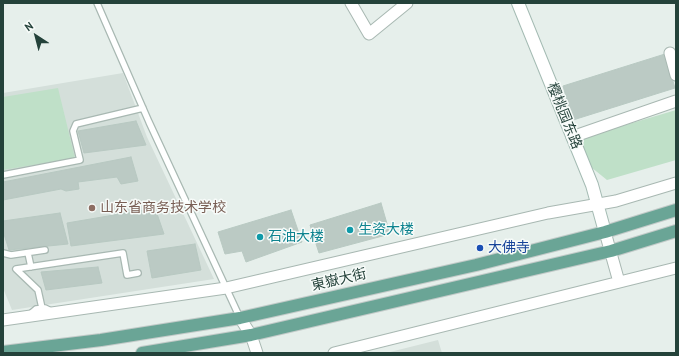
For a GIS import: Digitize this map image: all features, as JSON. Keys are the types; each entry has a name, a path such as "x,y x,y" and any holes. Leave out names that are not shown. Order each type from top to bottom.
{"main road":[{"name":"東嶽大街","path":"3,352 101,340 240,318 476,265 605,232 676,210"},
{"path":"142,353 251,335 611,251 676,231"}],"street":[{"path":"351,3 369,34 407,3"},
{"name":"樱桃园东路","path":"518,3 592,185 605,232"},
{"path":"670,53 676,75"},
{"path":"572,137 676,101"},
{"path":"3,320 29,315 226,288 548,213 616,202 676,183"},
{"path":"605,232 619,282"},
{"path":"334,353 676,268"},
{"path":"240,318 251,335 257,353"}],"lane":[{"path":"97,3 143,108 240,318"},
{"path":"3,175 80,160 73,131 76,124 143,108"},
{"path":"3,253 12,255 45,250"},
{"path":"28,253 31,267"},
{"path":"42,308 38,290 16,269 123,253 127,275 138,273"},
{"path":"29,315 36,309 42,308 49,308 53,312"}],"shaded area":[{"name":"山东省商务技术学校","path":"123,73 147,137 214,279 12,310 3,288 3,93"},
{"path":"438,340 442,353 386,353"}],"green space":[{"path":"58,88 75,158 3,170 3,97"},
{"path":"676,110 676,160 607,180 586,163 578,139"}],"building":[{"path":"665,54 675,88 573,120 563,86"},
{"path":"136,121 146,145 84,153 78,131"},
{"path":"131,157 138,181 121,184 117,177 78,182 79,189 66,191 61,189 3,200 3,182"},
{"name":"生资大楼","path":"381,203 390,234 319,253 310,225"},
{"path":"155,208 164,234 71,246 67,223"},
{"name":"石油大楼","path":"291,210 302,242 246,262 242,251 225,254 218,232"},
{"path":"60,213 68,244 9,250 3,231 3,221"},
{"path":"195,244 201,270 152,278 147,251"},
{"path":"98,267 102,283 46,290 41,272"}],"place":[{"name":"山东省商务技术学校","path":"92,208"},
{"name":"生资大楼","path":"350,230"},
{"name":"石油大楼","path":"260,237"},
{"name":"大佛寺","path":"480,248"}]}
